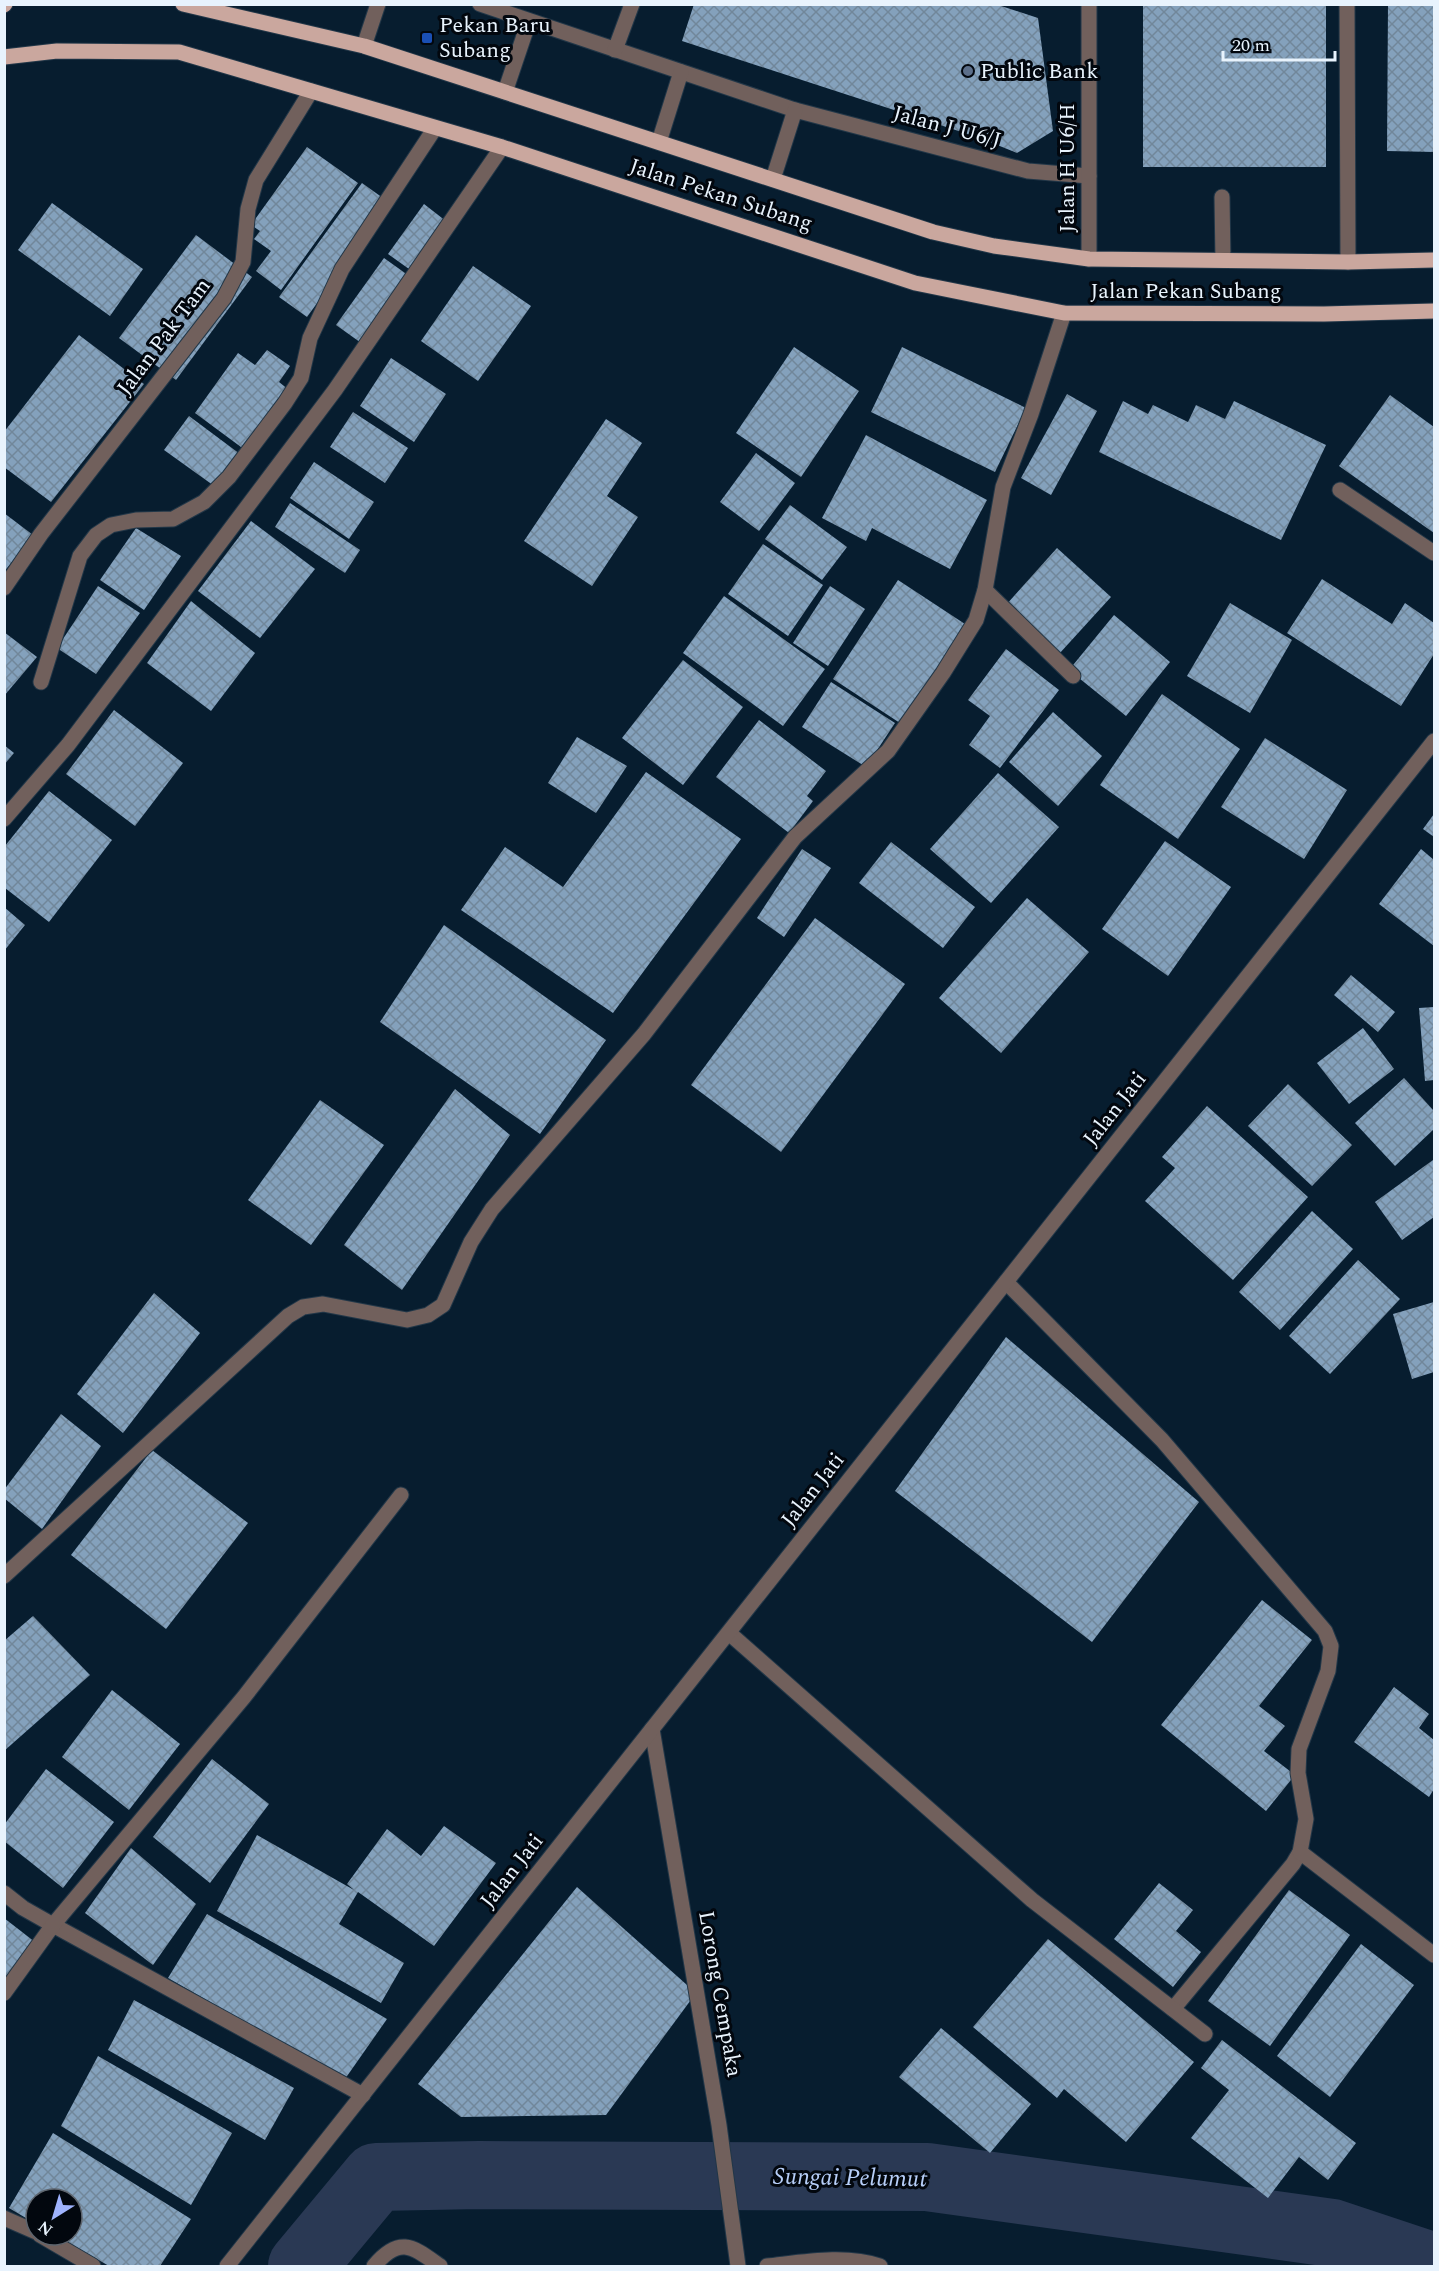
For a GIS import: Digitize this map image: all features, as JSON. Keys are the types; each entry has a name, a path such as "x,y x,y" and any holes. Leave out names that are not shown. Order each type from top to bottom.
{"main road":[{"name":"Jalan Pekan Subang","path":"183,4 364,46 933,232 994,246 1089,259 1348,262 1434,260"},
{"name":"Jalan Pekan Subang","path":"4,57 57,51 179,52 502,147 915,283 1064,313 1434,312"}],"street":[{"path":"364,46 378,4"},
{"name":"Jalan J U6/J","path":"480,4 795,111 1028,171 1089,176"},
{"path":"615,50 632,4"},
{"name":"Jalan H U6/H","path":"1089,4 1089,259"},
{"path":"1347,4 1348,262"},
{"path":"505,92 529,21"},
{"path":"659,142 681,72"},
{"name":"Jalan Pak Tam","path":"4,588 41,534 224,297 243,262 248,210 256,180 311,91"},
{"path":"773,179 795,111"},
{"path":"41,682 80,556 96,536 111,525 136,520 173,519 204,502 230,477 301,378 310,338 342,269 435,128"},
{"path":"4,819 68,745 335,390 502,147"},
{"path":"1222,197 1223,260"},
{"path":"4,1576 288,1316 303,1307 323,1304 407,1320 428,1315 443,1305 471,1242 492,1209 644,1034 795,837 888,751 943,673 976,620 985,590 1003,487 1031,414 1064,313"},
{"path":"1340,490 1434,553"},
{"path":"985,590 1073,676"},
{"name":"Jalan Jati","path":"227,2266 1434,741"},
{"path":"1006,1282 1162,1440 1314,1616 1325,1631 1331,1646 1329,1664 1299,1749 1298,1773 1305,1819 1299,1852 1293,1864 1173,2008"},
{"path":"4,1993 53,1925 244,1697 401,1495"},
{"path":"729,1633 1032,1899 1205,2034"},
{"name":"Lorong Cempaka","path":"652,1730 719,2125 738,2266"},
{"path":"1299,1852 1434,1955"},
{"path":"4,1893 23,1908 53,1925 363,2095"},
{"path":"4,2218 24,2227"},
{"path":"61,2247 93,2266"},
{"path":"374,2266 390,2251 402,2247 416,2249 440,2266"},
{"path":"767,2266 814,2261 866,2261 880,2266"}],"building":[{"path":"694,4 995,4 1038,18 1053,131 1017,153 980,138 682,41"},
{"path":"1143,4 1326,4 1326,167 1143,167"},
{"path":"1388,4 1434,4 1434,152 1387,151"},
{"path":"307,147 358,183 281,290 256,271 271,251 254,239 260,231 251,225"},
{"path":"362,183 390,203 307,317 279,297"},
{"path":"52,203 143,269 110,316 18,250"},
{"path":"424,204 451,225 416,274 388,254"},
{"path":"196,235 252,277 176,380 119,338"},
{"path":"384,258 412,278 364,345 336,325"},
{"path":"473,266 531,306 478,381 421,341"},
{"path":"79,335 144,384 51,502 4,467 4,432"},
{"path":"794,347 859,391 801,477 736,433"},
{"path":"902,347 1026,408 995,472 871,412"},
{"path":"267,350 290,366 279,382 289,390 245,450 195,413 238,353 255,365"},
{"path":"391,358 446,394 414,442 360,406"},
{"path":"1067,394 1097,411 1051,495 1021,478"},
{"path":"1390,395 1434,427 1434,533 1339,466"},
{"path":"1123,401 1148,414 1153,405 1188,422 1196,405 1225,419 1234,401 1326,445 1281,540 1099,452"},
{"path":"353,412 408,448 385,483 330,447"},
{"path":"189,416 248,460 224,493 164,450"},
{"path":"606,419 642,443 607,496 638,517 592,586 524,541"},
{"path":"866,435 987,500 950,569 872,528 866,541 822,518"},
{"path":"756,453 795,483 759,531 720,502"},
{"path":"314,462 374,502 349,539 290,498"},
{"path":"290,503 360,550 345,573 275,527"},
{"path":"790,505 847,547 822,580 765,539"},
{"path":"4,513 33,535 4,572"},
{"path":"251,521 315,569 260,638 198,591"},
{"path":"136,528 181,556 144,610 100,580"},
{"path":"763,544 823,585 788,636 728,594"},
{"path":"1057,548 1111,597 1059,654 1006,605"},
{"path":"1322,579 1392,624 1405,603 1434,623 1434,654 1401,706 1287,633"},
{"path":"898,580 968,626 903,725 833,679"},
{"path":"98,586 140,613 96,674 57,648"},
{"path":"830,586 865,609 828,666 793,643"},
{"path":"724,596 825,669 783,726 683,653"},
{"path":"191,601 255,653 211,711 147,663"},
{"path":"1230,603 1292,640 1250,713 1187,676"},
{"path":"1114,615 1170,662 1126,716 1069,670"},
{"path":"4,632 37,657 4,696"},
{"path":"1006,649 1059,690 1000,768 969,745 990,716 968,700"},
{"path":"683,660 743,707 683,785 622,738"},
{"path":"831,682 895,723 866,767 802,727"},
{"path":"1162,694 1240,749 1178,839 1100,785"},
{"path":"114,710 183,763 135,826 66,774"},
{"path":"1053,712 1102,756 1058,806 1009,762"},
{"path":"759,720 826,771 807,796 813,801 789,833 716,777"},
{"path":"577,737 627,766 596,813 548,783"},
{"path":"1265,738 1347,790 1304,859 1221,807"},
{"path":"4,745 14,753 4,765"},
{"path":"646,772 741,839 613,1013 461,910 505,847 563,887"},
{"path":"998,773 1059,827 991,903 930,849"},
{"path":"49,791 112,840 49,922 5,888 5,846"},
{"path":"1434,814 1434,837 1423,829"},
{"path":"1165,841 1231,887 1168,976 1102,929"},
{"path":"891,842 975,907 943,948 859,883"},
{"path":"802,849 831,868 784,937 757,918"},
{"path":"1421,849 1434,860 1434,946 1379,904"},
{"path":"1027,898 1089,952 1001,1053 939,998"},
{"path":"4,907 25,925 4,951"},
{"path":"815,918 905,984 781,1152 691,1085"},
{"path":"444,925 606,1040 540,1134 380,1022"},
{"path":"1351,975 1395,1012 1378,1032 1334,995"},
{"path":"1434,1007 1434,1080 1425,1081 1419,1008"},
{"path":"1363,1028 1394,1069 1349,1104 1317,1063"},
{"path":"1404,1078 1434,1111 1434,1129 1395,1166 1355,1123"},
{"path":"1288,1084 1352,1145 1312,1186 1248,1126"},
{"path":"455,1089 510,1135 402,1290 344,1245"},
{"path":"320,1100 384,1145 311,1245 248,1200"},
{"path":"1207,1106 1308,1197 1233,1280 1145,1201 1175,1168 1162,1157"},
{"path":"1433,1160 1434,1217 1402,1240 1375,1202"},
{"path":"1312,1211 1353,1249 1280,1330 1239,1292"},
{"path":"1358,1260 1400,1299 1330,1374 1289,1336"},
{"path":"154,1293 200,1333 123,1433 77,1394"},
{"path":"1434,1302 1434,1372 1412,1379 1393,1314"},
{"path":"1006,1337 1199,1502 1092,1642 895,1491"},
{"path":"61,1414 101,1446 42,1529 4,1498 4,1490"},
{"path":"152,1450 248,1523 166,1629 71,1555"},
{"path":"1262,1600 1312,1640 1259,1706 1285,1726 1264,1751 1295,1775 1266,1811 1161,1725"},
{"path":"33,1616 90,1675 4,1751 4,1641"},
{"path":"1394,1687 1429,1714 1419,1728 1434,1740 1434,1789 1429,1797 1354,1742"},
{"path":"112,1690 180,1744 129,1810 62,1757"},
{"path":"212,1759 269,1804 210,1883 153,1837"},
{"path":"46,1769 114,1822 63,1888 4,1841 4,1825"},
{"path":"444,1826 496,1863 434,1946 358,1892 339,1924 404,1963 381,2003 217,1911 257,1835 354,1890 347,1884 387,1829 421,1856"},
{"path":"131,1848 196,1904 153,1965 85,1913"},
{"path":"1159,1883 1193,1910 1176,1931 1201,1952 1173,1987 1114,1939"},
{"path":"577,1887 696,1993 606,2115 461,2117 418,2084"},
{"path":"1289,1890 1350,1935 1270,2046 1208,2001"},
{"path":"207,1914 387,2019 345,2079 168,1978"},
{"path":"4,1918 35,1942 4,1981"},
{"path":"1048,1939 1194,2062 1126,2142 1064,2089 1057,2098 973,2027"},
{"path":"1361,1944 1414,1985 1330,2097 1277,2056"},
{"path":"134,2000 294,2088 265,2140 108,2050"},
{"path":"941,2028 1031,2104 990,2153 899,2077"},
{"path":"1222,2040 1356,2143 1328,2180 1299,2157 1268,2198 1191,2138 1229,2090 1201,2068"},
{"path":"98,2056 232,2133 191,2205 61,2126"},
{"path":"53,2133 191,2219 160,2266 109,2266 76,2247 84,2247 84,2187 24,2187 24,2217 9,2208"}],"waterway":[{"name":"Sungai Pelumut","path":"302,2266 376,2177 479,2175 927,2177 1332,2233 1431,2266"}],"place":[{"name":"Pekan Baru Subang","path":"427,38"},
{"name":"Public Bank","path":"968,71"}]}
